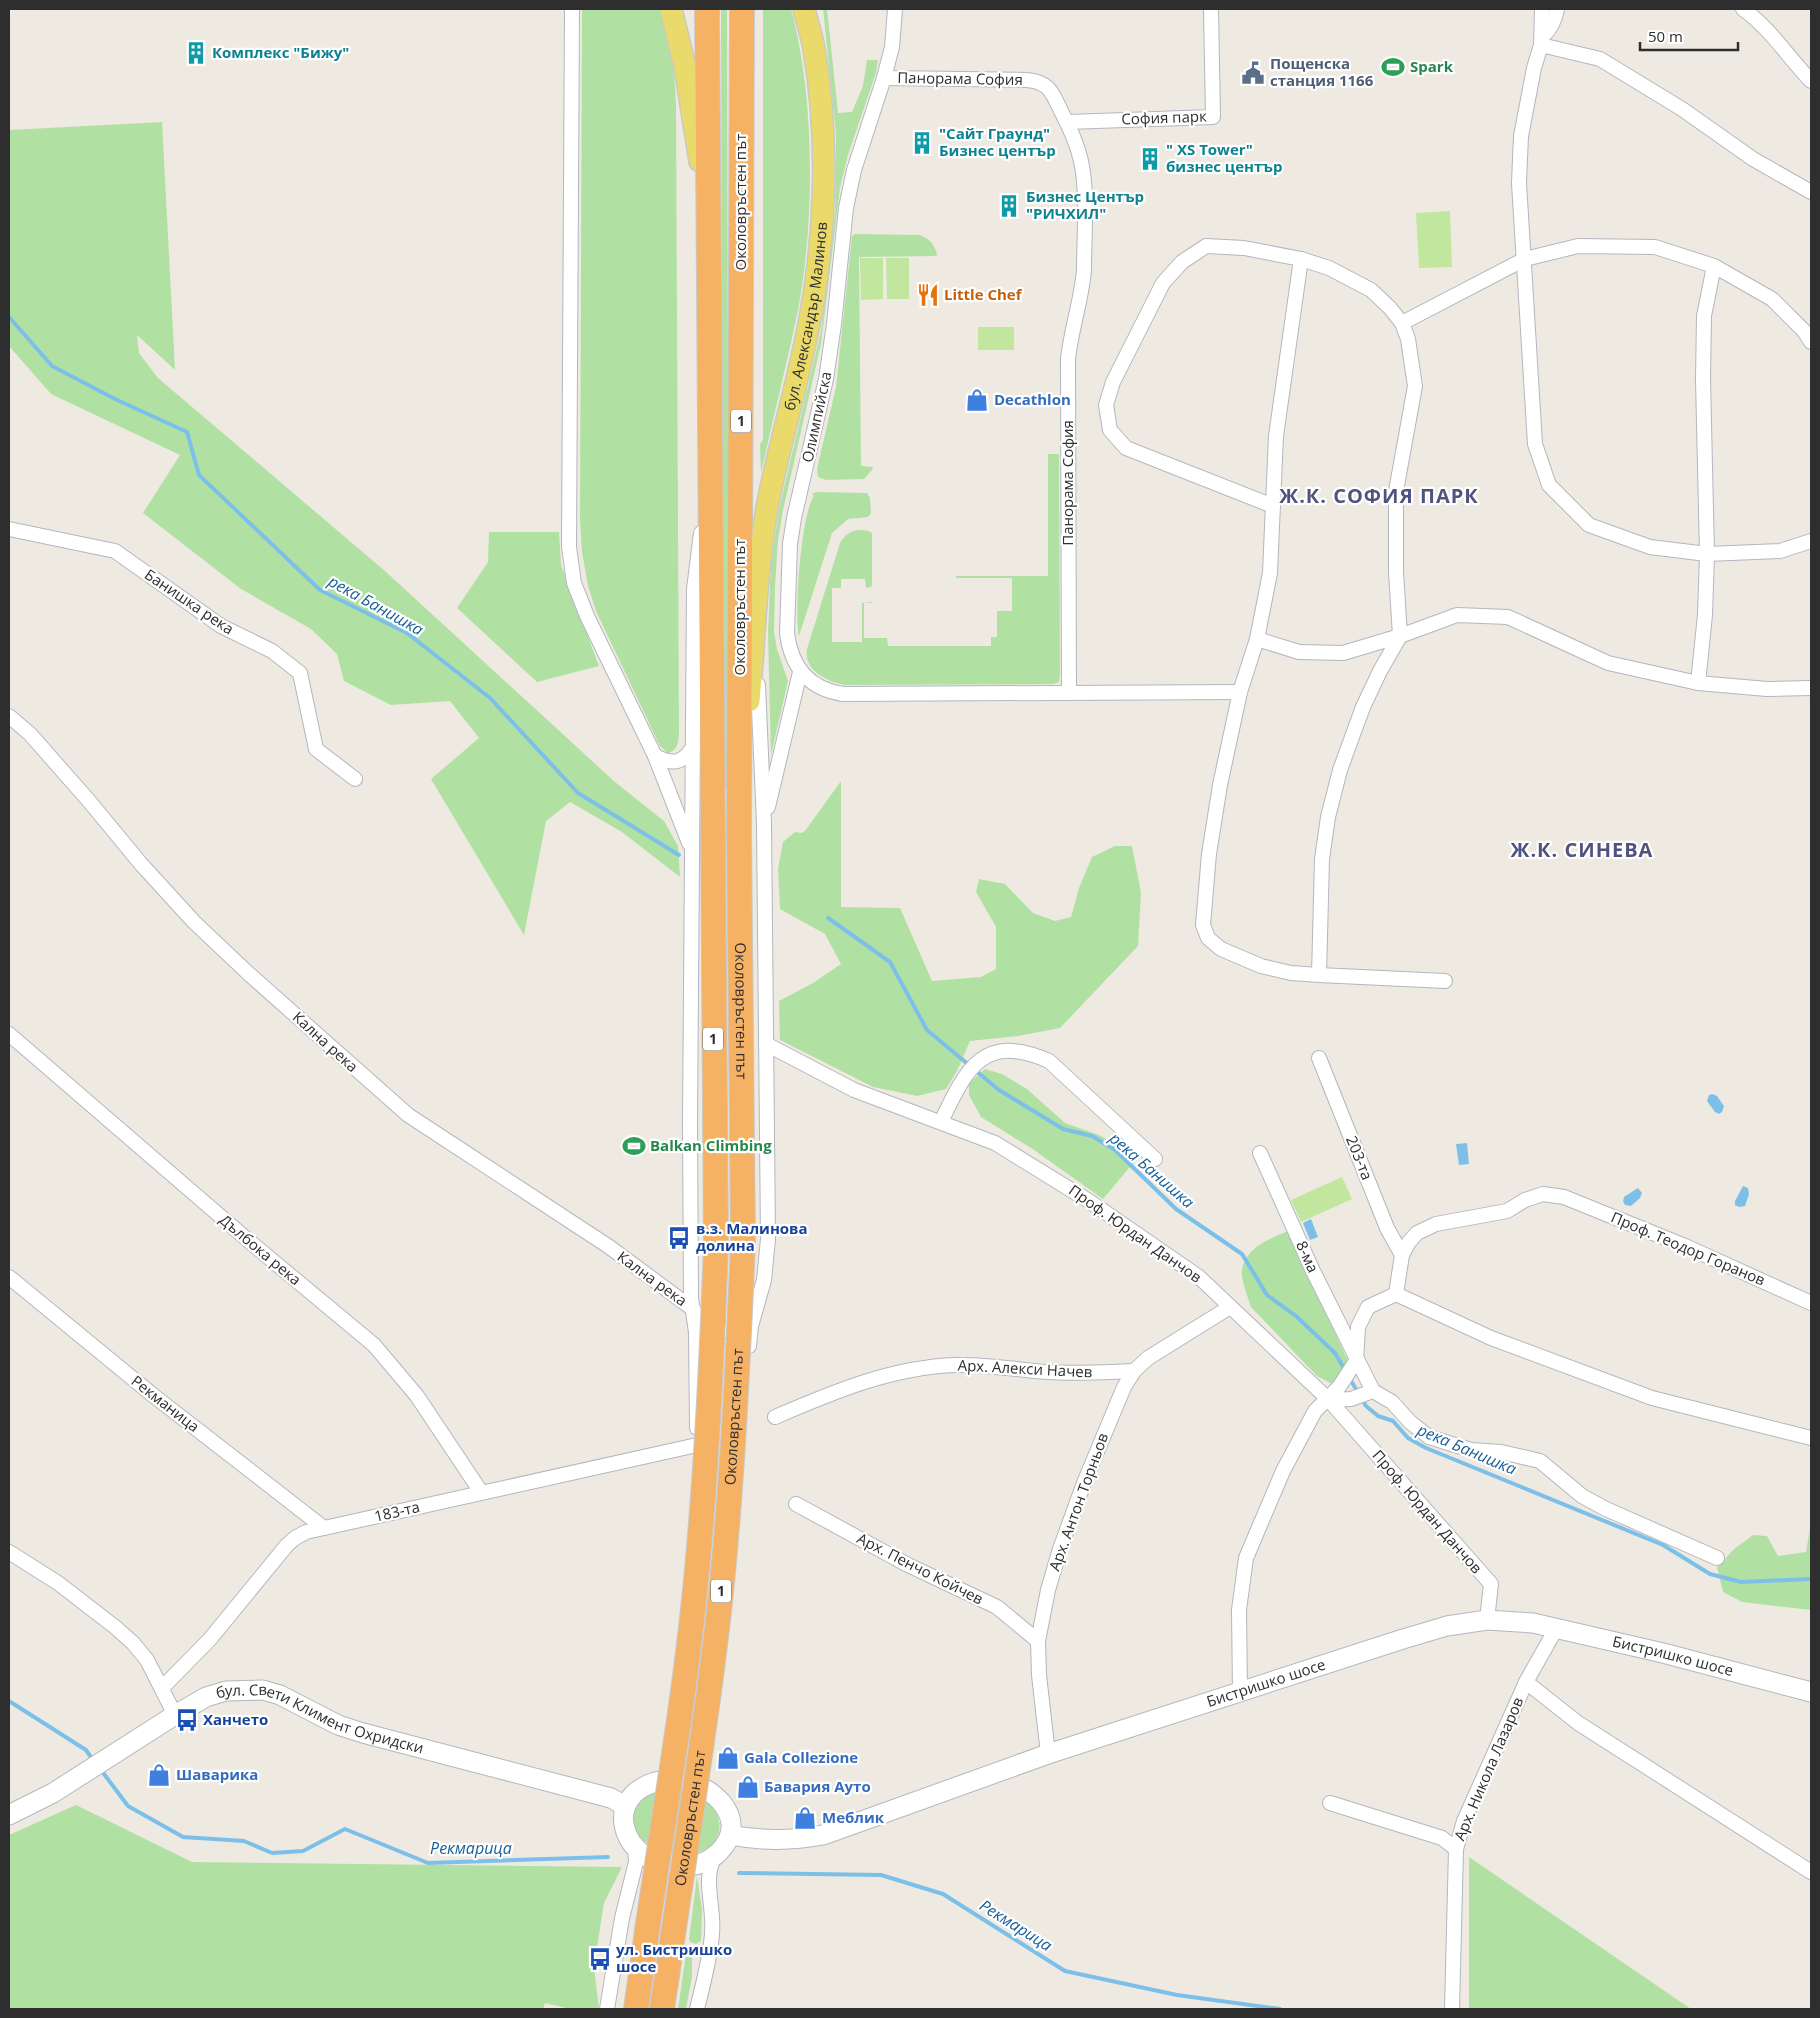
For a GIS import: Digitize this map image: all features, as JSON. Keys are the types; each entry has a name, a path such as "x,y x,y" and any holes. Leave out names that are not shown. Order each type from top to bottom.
{"highway":[{"name":"Околовръстен път","path":"636,2009 682,1696 696,1581 711,1398 716,1245 711,834 711,453 707,9"},
{"name":"Околовръстен път","path":"662,2009 709,1687 722,1584 733,1450 743,1244 739,833 742,9"},
{"path":"741,329 756,593"}],"main road":[{"path":"671,9 685,68 708,216"},
{"name":"бул. Александър Малинов","path":"739,833 756,621 756,593 769,499 809,326 818,265 824,182 822,124 814,48 804,9"}],"street":[{"path":"572,9 569,547 574,583 587,616 655,756 692,848"},
{"path":"814,9 814,48"},
{"name":"Олимпийска","path":"800,672 791,654 787,633 790,544 826,379 849,189 892,47 895,9"},
{"name":"София парк","path":"1067,122 1214,118 1211,9"},
{"path":"1542,9 1540,20 1542,41"},
{"path":"1557,9 1550,30 1542,41 1534,68 1522,136 1519,184 1535,444 1549,485 1589,525 1650,547 1707,554 1780,551 1811,541"},
{"path":"1743,9 1762,24 1811,81"},
{"path":"1542,41 1600,60 1682,109 1753,159 1811,192"},
{"name":"Панорама София","path":"884,78 1035,81 1047,86 1067,122 1078,148 1084,178 1084,259 1083,281 1070,336 1068,359 1069,693"},
{"path":"1273,506 1126,448 1110,430 1106,405 1112,382 1163,283 1182,262 1206,246 1244,248 1301,259 1329,268 1371,290 1390,308 1402,323 1408,339 1415,386 1396,491 1396,572 1400,636 1380,670 1363,707 1340,770 1328,817 1322,859 1319,975"},
{"path":"1402,323 1525,259 1578,246 1655,247 1714,266 1772,300 1804,331 1811,342"},
{"path":"1301,259 1276,436 1270,573 1257,639 1240,692 1220,785 1209,854 1203,925 1208,938 1221,949 1261,966 1291,973 1445,981"},
{"path":"1698,683 1705,615 1707,554 1703,379 1704,316 1714,266"},
{"path":"711,453 694,589 690,1133 691,1298 696,1332 697,1445 685,1582 663,1767 660,1776 654,1782 637,1791 625,1806 624,1825 635,1847 647,1858 654,1861 677,1866 691,1866 703,1863 716,1855"},
{"name":"Банишка река","path":"9,529 115,551 221,626 272,651 300,673 316,749 355,779"},
{"path":"1257,639 1299,652 1343,653 1400,636 1457,615 1508,616 1608,663 1698,683 1768,689 1811,688"},
{"path":"697,2009 711,1947 713,1916 708,1874 711,1863 730,1835 731,1827 728,1814 707,1782 707,1771 732,1568 751,1326 766,1265 768,1239 764,823 756,621"},
{"path":"764,823 800,672 816,685 843,694 1240,692"},
{"name":"Кална река","path":"9,716 30,734 141,864 194,922 338,1054 408,1114 608,1246 693,1309 703,1324 709,1328 724,1331 742,1326 752,1315 757,1305"},
{"path":"655,756 666,761 675,762 686,759 693,748"},
{"name":"Дълбока река","path":"9,1034 248,1241 374,1345 417,1396 481,1492"},
{"name":"Проф. Юрдан Данчов","path":"766,1044 854,1090 995,1143 1089,1201 1199,1278 1328,1400 1491,1584 1487,1620"},
{"path":"941,1122 960,1081 979,1061 991,1053 1009,1050 1032,1053 1048,1061 1155,1159"},
{"name":"203-та","path":"1319,1058 1387,1228 1402,1255"},
{"name":"8-ма","path":"1260,1153 1313,1271 1373,1392"},
{"name":"Проф. Теодор Горанов","path":"1402,1255 1409,1242 1417,1233 1436,1224 1507,1211 1525,1200 1543,1194 1564,1197 1685,1246 1811,1303"},
{"path":"1396,1294 1402,1255"},
{"name":"Рекманица","path":"9,1277 154,1396 324,1528"},
{"path":"1240,1692 1239,1610 1246,1558 1283,1471 1315,1412 1339,1388 1356,1360 1358,1327 1368,1307 1396,1294 1491,1338 1652,1398 1811,1438"},
{"name":"Арх. Антон Торньов","path":"1048,1754 1039,1675 1038,1641 1048,1590 1060,1549 1084,1483 1124,1387 1134,1371 1148,1358 1230,1308"},
{"name":"Арх. Алекси Начев","path":"775,1417 841,1389 914,1369 956,1365 1000,1366 1076,1374 1134,1371"},
{"path":"1328,1400 1351,1399 1373,1392 1392,1402 1410,1422 1429,1437 1471,1450 1501,1452 1540,1461 1582,1496 1598,1505 1718,1558"},
{"name":"183-та","path":"162,1688 210,1639 287,1546 295,1538 306,1532 697,1445"},
{"name":"Арх. Пенчо Койчев","path":"796,1504 908,1565 997,1607 1038,1641"},
{"path":"9,1552 58,1583 133,1643 147,1660 175,1715"},
{"name":"Бистришко шосе","path":"730,1835 762,1840 795,1840 823,1835 1048,1754 1429,1631 1447,1626 1487,1620 1516,1621 1557,1627 1811,1692"},
{"name":"Арх. Никола Лазаров","path":"1452,2009 1456,1849 1464,1821 1526,1682 1557,1627"},
{"path":"1526,1682 1578,1722 1811,1872"},
{"name":"бул. Свети Климент Охридски","path":"9,1815 63,1787 175,1715 206,1698 226,1691 262,1690 280,1696 338,1725 363,1733 610,1798 625,1806"},
{"path":"654,1782 682,1780 698,1785 714,1794"},
{"path":"1330,1804 1442,1838 1456,1849"},
{"path":"607,2009 622,1918 636,1862 635,1847"}],"green space":[{"path":"582,9 660,9 674,70 676,104 679,735 676,746 668,753 660,746 596,611 588,586 582,552 580,519"},
{"path":"721,9 727,9 729,788 723,788"},
{"path":"763,9 791,9 805,80 810,159 810,199 804,275 798,310 761,473 760,444 763,440"},
{"path":"823,9 827,9 838,113 852,112 863,86 867,60 878,60 876,73 848,155 840,188 821,344 783,510 778,540 774,632 777,649 788,681 771,755 768,632 771,564 779,509 821,331 835,214 836,134"},
{"path":"162,122 175,370 137,335 139,353 158,378 385,571 615,782 664,821 678,846 680,877 622,832 570,802 546,821 524,935 431,779 479,738 450,701 391,705 344,681 337,654 311,629 241,589 143,513 180,455 51,394 9,346 9,130"},
{"path":"1450,211 1452,267 1419,268 1416,213"},
{"path":"855,234 920,235 932,243 937,256 859,257 861,466 872,467 873,469 864,479 826,480 818,477 817,469 836,387 852,236"},
{"path":"860,258 883,258 883,299 861,300"},
{"path":"886,258 909,258 909,299 887,299"},
{"path":"978,327 1014,327 1014,350 978,350"},
{"path":"1048,454 1059,454 1059,682 1053,684 845,685 824,678 813,669 809,663 807,649 840,543 846,535 859,530 872,533 872,585 866,588 865,579 841,579 841,588 832,588 832,642 862,642 862,603 871,602 873,603 864,603 864,638 887,638 888,646 991,646 991,637 997,637 997,611 1012,611 1012,578 956,578 956,576 1048,576"},
{"path":"816,492 867,493 870,498 871,513 868,517 848,519 832,533 799,636 797,607 802,542 809,506 814,496 812,494"},
{"path":"489,532 559,532 561,565 599,666 537,682 457,608 488,562"},
{"path":"841,781 841,907 900,908 932,981 981,977 996,969 996,927 976,892 979,879 1005,884 1033,913 1055,921 1071,917 1079,888 1092,857 1115,846 1132,846 1141,893 1138,946 1060,1028 1018,1036 970,1041 957,1071 946,1089 917,1096 873,1087 780,1040 779,1001 813,983 841,964 825,934 780,909 778,869 783,842 795,832 802,833 805,831"},
{"path":"985,1069 1002,1074 1027,1089 1065,1123 1099,1135 1116,1144 1134,1162 1103,1199 1034,1150 981,1117 969,1095 969,1083"},
{"path":"1342,1177 1352,1199 1301,1222 1291,1200"},
{"path":"1288,1231 1348,1361 1339,1380 1332,1384 1317,1376 1251,1307 1245,1288 1242,1269 1249,1254 1260,1244"},
{"path":"1811,1523 1811,1610 1742,1602 1723,1592 1717,1568 1733,1550 1753,1535 1767,1536 1778,1556 1806,1552"},
{"path":"665,1791 689,1794 706,1802 716,1813 720,1825 717,1838 709,1847 694,1853 674,1853 656,1848 640,1837 634,1821 635,1810 641,1800"},
{"path":"76,1805 192,1862 622,1867 604,1903 594,1967 599,2009 570,2009 545,2003 543,2009 9,2009 9,1835"},
{"path":"1469,1857 1691,2009 1469,2009"},
{"path":"697,1876 702,1910 701,1941 696,1944 690,1942 689,1939"},
{"path":"687,1947 692,1952 692,1977 686,2009 678,2009"}],"water":[{"path":"1709,1095 1717,1096 1724,1106 1719,1114 1715,1112 1707,1101"},
{"path":"1467,1143 1469,1164 1459,1165 1456,1144"},
{"path":"1743,1186 1748,1188 1749,1194 1745,1206 1739,1207 1735,1205 1735,1201"},
{"path":"1638,1188 1642,1193 1640,1198 1631,1206 1625,1205 1624,1197"},
{"path":"1311,1219 1318,1237 1310,1240 1303,1223"}],"waterway":[{"name":"река Банишка","path":"9,317 52,366 115,399 187,432 199,475 320,590 407,633 490,698 578,793 679,855"},
{"name":"река Банишка","path":"828,918 890,962 927,1030 999,1090 1063,1129 1092,1136 1115,1150 1176,1209 1242,1254 1267,1295 1296,1316 1335,1353 1345,1370"},
{"name":"река Банишка","path":"1350,1379 1366,1406 1378,1416 1393,1421 1408,1438 1426,1448 1663,1545 1710,1574 1741,1582 1811,1579"},
{"name":"Рекмарица","path":"9,1701 86,1750 93,1760"},
{"name":"Рекмарица","path":"101,1770 128,1806 183,1837 244,1841 272,1853 303,1851 345,1829 428,1863 608,1857"},
{"name":"Рекмарица","path":"739,1873 881,1875 943,1894 1065,1971 1177,1995 1280,2009"}],"place":[{"name":"Комплекс \"Бижу\"","path":"196,53"},
{"name":"Spark","path":"1393,67"},
{"name":"Пощенска станция 1166","path":"1253,73"},
{"name":"\"Сайт Граунд\" Бизнес център","path":"922,143"},
{"name":"\" XS Tower\" бизнес център","path":"1150,159"},
{"name":"Бизнес Център \"РИЧХИЛ\"","path":"1009,206"},
{"name":"Little Chef","path":"928,295"},
{"name":"Decathlon","path":"977,400"},
{"name":"Balkan Climbing","path":"634,1146"},
{"name":"в.з. Малинова долина","path":"679,1238"},
{"name":"Ханчето","path":"187,1720"},
{"name":"Gala Collezione","path":"728,1758"},
{"name":"Шаварика","path":"159,1775"},
{"name":"Бавария Ауто","path":"748,1787"},
{"name":"Меблик","path":"805,1818"},
{"name":"ул. Бистришко шосе","path":"600,1959"}],"district":[{"name":"Ж.К. СОФИЯ ПАРК","path":"1379,496"},
{"name":"Ж.К. СИНЕВА","path":"1582,850"}]}
